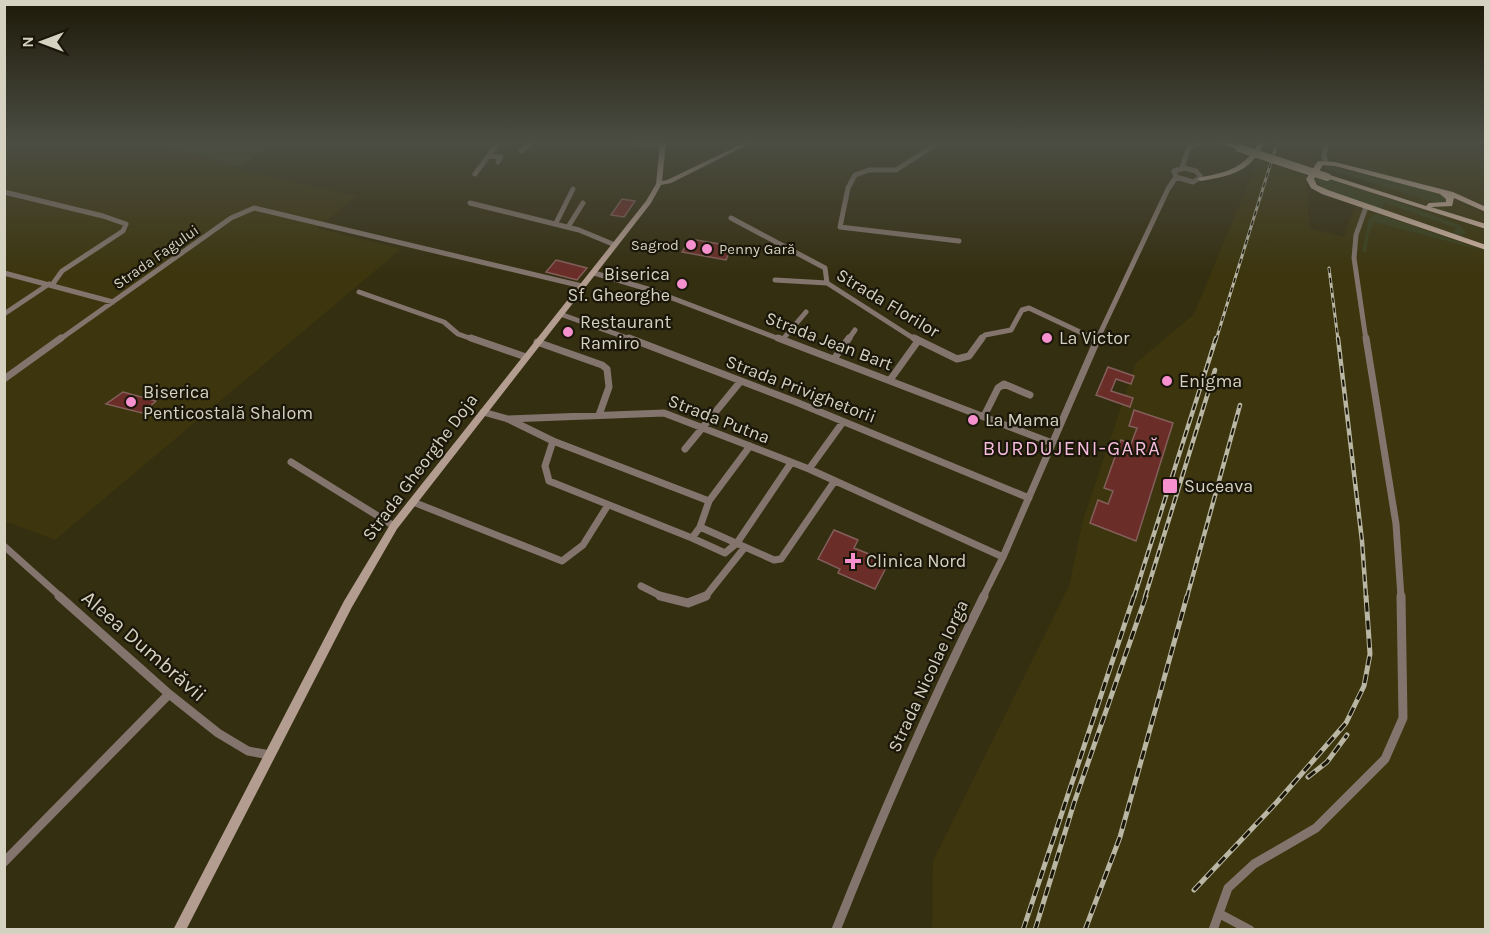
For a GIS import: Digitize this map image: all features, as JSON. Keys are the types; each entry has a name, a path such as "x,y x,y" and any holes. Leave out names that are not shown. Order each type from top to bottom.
{"main road":[{"name":"Strada Gheorghe Doja","path":"179,930 348,604 394,526 537,342 594,273 649,202 658,187"},
{"path":"1315,187 1366,207 1485,248"},
{"path":"1360,187 1442,214 1485,225"},
{"path":"1364,187 1485,225"},
{"path":"1422,187 1457,196 1485,210"},
{"path":"1423,204 1449,204 1451,201 1448,196 1436,190"},
{"path":"1442,214 1465,225 1470,230 1471,235 1468,237 1453,237"}],"street":[{"path":"849,187 840,227 959,241"},
{"path":"1168,189 1174,187"},
{"path":"556,224 573,189"},
{"name":"Strada Nicolae Iorga","path":"836,930 882,816 945,675 1003,557 1097,340 1168,189"},
{"path":"4,192 103,216 126,224 123,231 62,271 51,285 4,314"},
{"path":"470,203 568,227 615,245"},
{"path":"568,227 583,203"},
{"path":"1213,930 1228,888 1254,864 1316,828 1385,759 1402,718 1403,633 1396,524 1378,425 1354,258 1356,235 1366,207"},
{"name":"Strada Fagului","path":"4,378 231,218 254,208 582,286"},
{"path":"731,218 825,268 828,283"},
{"path":"4,273 113,302"},
{"name":"Strada Jean Bart","path":"594,273 651,290 1052,443"},
{"name":"Strada Florilor","path":"775,280 828,283 918,341 957,359 966,358 973,352 985,335 1011,330 1022,310 1029,308 1097,340"},
{"path":"359,292 444,322 458,334 526,357"},
{"path":"783,339 806,312"},
{"name":"Strada Privighetorii","path":"560,314 629,338 1029,498"},
{"path":"834,359 855,330"},
{"path":"890,380 918,341"},
{"path":"537,342 602,365 607,369 609,387 599,415"},
{"path":"685,450 740,382"},
{"path":"984,416 998,388 1004,384 1030,395"},
{"name":"Strada Putna","path":"508,419 657,411 809,469 1003,557"},
{"name":"Strada Putna","path":"483,412 508,419 553,441 709,501"},
{"path":"809,469 843,422"},
{"path":"553,441 545,468 549,481 725,553 737,543 791,463"},
{"path":"692,538 700,526 709,501 750,446"},
{"path":"291,462 394,526"},
{"path":"700,526 774,560 781,560 834,482"},
{"path":"413,502 562,561 571,556 588,538 608,505"},
{"name":"Aleea Dumbrăvii","path":"4,546 169,694 233,744 248,751 270,755"},
{"path":"641,586 680,604 697,602 704,598 745,547"},
{"path":"4,862 169,694"},
{"path":"1220,914 1250,930"}],"shaded area":[{"path":"4,187 316,187 357,196 317,228 401,249 55,540 5,521"},
{"path":"1247,187 1307,187 1309,228 1344,237 1355,205 1374,202 1376,187 1485,187 1485,929 932,930 933,861 1069,586 1083,520 1136,363 1194,314"}],"green space":[{"path":"1322,187 1352,187 1461,226 1466,233 1452,234 1456,228 1385,203 1380,210"},
{"path":"1384,187 1414,187 1436,192 1448,199 1447,203 1433,202"},
{"path":"1375,214 1485,251 1374,222 1369,233 1366,253 1362,251 1369,219"}],"building":[{"path":"622,199 635,201 624,217 611,215"},
{"name":"Penny Gară","path":"690,239 732,246 726,260 682,252"},
{"path":"556,260 587,268 577,280 546,272"},
{"path":"1108,367 1134,376 1131,384 1116,379 1111,391 1133,398 1130,407 1096,395"},
{"name":"Biserica Penticostală Shalom","path":"123,392 156,401 142,413 106,404"},
{"path":"1134,410 1173,423 1136,541 1090,523 1098,500 1108,504 1113,491 1104,488 1121,440 1131,444 1137,428 1129,426"},
{"name":"Clinica Nord","path":"834,530 858,540 854,548 889,562 875,589 838,573 840,569 818,559"}],"railway":[{"path":"1216,340 1264,187"},
{"path":"1329,268 1338,340"},
{"path":"1134,597 1216,338"},
{"path":"1338,338 1362,541 1366,597"},
{"path":"1145,597 1215,370"},
{"path":"1187,597 1240,405"},
{"path":"1023,930 1134,596"},
{"path":"1035,930 1074,803 1146,596"},
{"path":"1085,930 1120,837 1187,596"},
{"path":"1194,890 1277,802 1346,723 1364,686 1370,654 1366,596"},
{"path":"1308,777 1327,762 1347,735"}],"place":[{"name":"Sagrod","path":"691,245"},
{"name":"Penny Gară","path":"707,249"},
{"name":"Biserica Sf. Gheorghe","path":"682,284"},
{"name":"Restaurant Ramiro","path":"568,332"},
{"name":"La Victor","path":"1047,338"},
{"name":"Enigma","path":"1167,381"},
{"name":"Biserica Penticostală Shalom","path":"131,402"},
{"name":"La Mama","path":"973,420"},
{"name":"Suceava","path":"1170,486"},
{"name":"Clinica Nord","path":"853,561"}],"district":[{"name":"BURDUJENI-GARĂ","path":"1072,448"}]}
